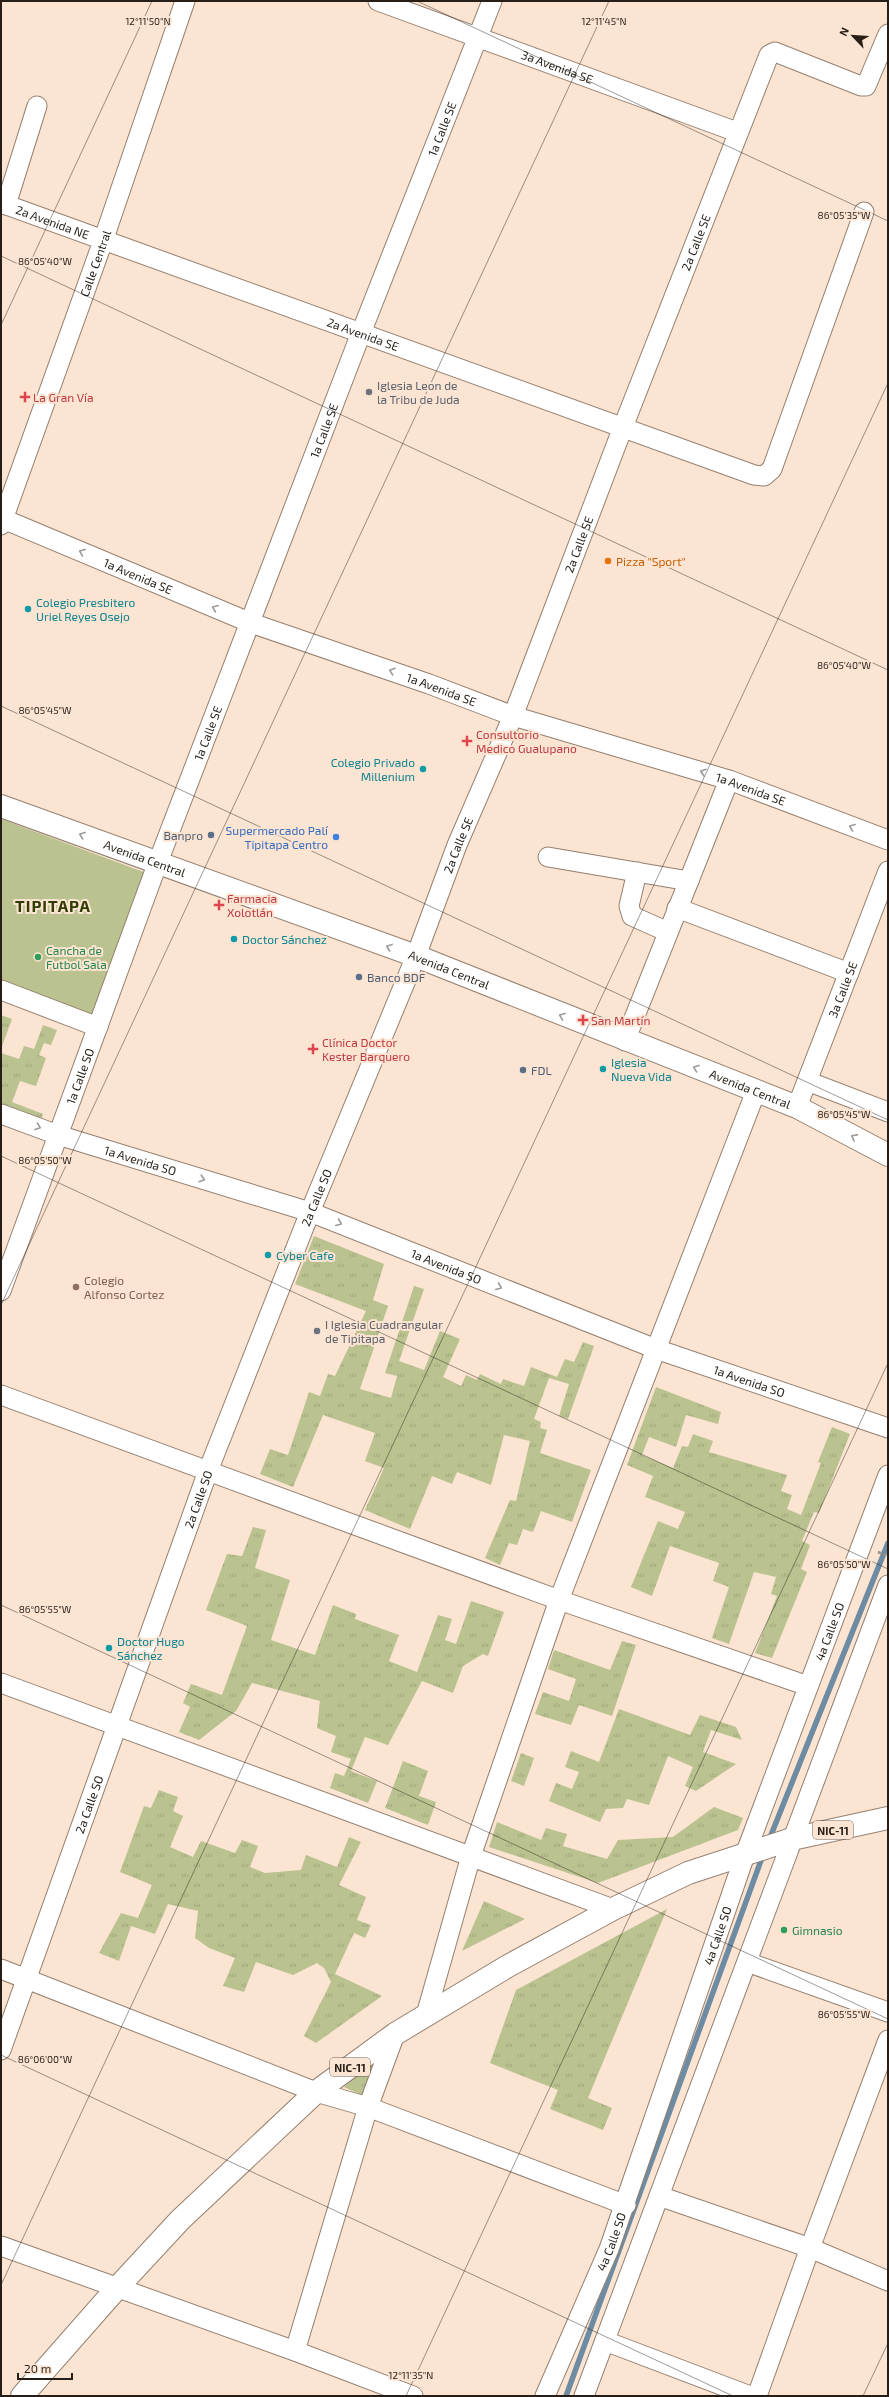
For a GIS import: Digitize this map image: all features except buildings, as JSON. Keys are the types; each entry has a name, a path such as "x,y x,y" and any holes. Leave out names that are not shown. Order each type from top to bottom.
{"main road":[{"name":"Avenida Central","path":"1,806 416,956 625,1041 797,1107 887,1153"},
{"name":"NIC-11","path":"22,2396 117,2288 180,2220 316,2092 396,2034 426,2014 508,1966 613,1909 688,1873 769,1846 888,1818"}],"street":[{"name":"Calle Central","path":"2,521 103,241 185,1"},
{"name":"3a Avenida SE","path":"378,1 738,132"},
{"name":"1a Calle SE","path":"158,862 251,623 361,333 492,1"},
{"name":"2a Calle SE","path":"416,956 457,845 513,716 623,427 738,132 771,52 861,86 866,86 888,34"},
{"path":"3,204 37,106"},
{"name":"2a Avenida NE","path":"3,204 103,241"},
{"name":"2a Avenida SE","path":"103,241 754,475 764,476 772,469 864,212"},
{"name":"1a Avenida SE","path":"2,521 251,623 428,684 513,716 729,780 888,840"},
{"path":"625,1041 729,780"},
{"path":"548,857 689,881"},
{"name":"1a Calle SO","path":"1,1291 158,862"},
{"name":"3a Calle SE","path":"797,1107 888,871"},
{"path":"637,872 629,906 632,916 668,932"},
{"path":"677,908 849,973"},
{"name":"2a Calle SO","path":"1,2050 25,1979 208,1471 310,1212 416,956"},
{"path":"1,990 98,1027"},
{"path":"807,1081 888,1112"},
{"path":"426,2014 471,1856 559,1600 756,1091"},
{"name":"1a Avenida SO","path":"1,1114 58,1135 310,1212 656,1349 888,1428"},
{"path":"1,1395 559,1600 808,1686"},
{"name":"4a Calle SO","path":"545,2396 609,2249 769,1846 808,1686 888,1475"},
{"path":"584,2396 746,1962 769,1846 888,1585"},
{"path":"1,1683 613,1909"},
{"path":"746,1962 888,2012"},
{"path":"1,1969 316,2092 368,2107 626,2205"},
{"path":"295,2351 368,2107 396,2034"},
{"path":"757,2396 810,2248 888,2040"},
{"path":"659,2196 810,2248 888,2281"},
{"path":"1,2246 295,2351 413,2396"},
{"path":"605,2341 750,2396"}],"green space":[{"path":"1,819 149,874 93,1021 1,986"},
{"path":"1,1015 12,1019 1,1049"},
{"path":"43,1025 57,1030 51,1045 44,1043 39,1055 46,1058 36,1086 20,1081 12,1102 43,1114 39,1126 1,1111 1,1053 19,1059 24,1046 34,1049"},
{"path":"314,1236 384,1264 373,1300 388,1306 360,1389 391,1398 397,1376 385,1373 414,1286 424,1289 399,1361 424,1370 440,1331 460,1339 443,1377 461,1386 466,1375 477,1380 480,1374 501,1384 503,1379 524,1386 531,1367 557,1377 565,1359 574,1362 583,1342 594,1346 568,1419 559,1416 569,1384 549,1378 534,1419 541,1422 540,1428 547,1430 540,1453 591,1470 572,1522 541,1511 533,1532 523,1529 517,1545 509,1543 500,1565 485,1558 510,1500 516,1501 530,1441 504,1435 491,1485 457,1472 452,1484 432,1476 410,1529 365,1510 384,1468 365,1461 375,1433 323,1415 293,1487 260,1474 270,1449 288,1455 309,1392 320,1396 328,1374 335,1376 366,1311 295,1284"},
{"path":"656,1387 721,1412 718,1424 686,1415 676,1447 649,1437 642,1455 673,1468 682,1446 688,1447 693,1434 713,1441 709,1452 787,1475 781,1491 792,1495 787,1509 801,1515 821,1463 818,1462 832,1427 850,1434 819,1513 814,1512 802,1541 810,1545 801,1569 807,1572 772,1658 755,1653 777,1596 771,1594 776,1577 754,1572 729,1644 712,1638 729,1587 713,1581 719,1563 670,1546 652,1596 631,1587 658,1521 678,1529 685,1512 645,1497 653,1476 627,1465"},
{"path":"253,1527 266,1530 255,1568 290,1580 271,1640 315,1655 333,1605 356,1614 355,1619 399,1635 389,1661 417,1672 438,1615 452,1619 445,1640 456,1644 471,1601 504,1612 488,1656 483,1654 463,1666 453,1693 422,1681 388,1745 365,1737 351,1771 377,1781 368,1803 330,1788 335,1773 344,1776 351,1759 331,1752 336,1736 317,1728 320,1701 252,1683 236,1711 199,1740 179,1732 190,1707 183,1703 191,1684 222,1695 247,1626 206,1610 227,1554 242,1556"},
{"path":"622,1641 636,1645 612,1716 579,1705 571,1725 535,1714 543,1692 569,1701 576,1679 548,1669 554,1650 610,1670"},
{"path":"619,1709 690,1735 700,1715 736,1727 742,1740 711,1730 703,1752 736,1764 696,1791 685,1786 693,1767 668,1756 649,1805 627,1799 623,1808 606,1809 600,1822 549,1801 556,1783 572,1789 579,1772 565,1767 571,1751 599,1762"},
{"path":"521,1753 534,1758 524,1786 511,1781"},
{"path":"403,1761 428,1771 419,1796 436,1802 428,1825 385,1808"},
{"path":"159,1790 178,1797 173,1811 183,1816 170,1847 193,1857 201,1841 235,1853 242,1840 258,1846 250,1867 265,1873 301,1870 306,1855 337,1867 349,1837 361,1842 339,1885 366,1897 357,1920 371,1925 365,1938 354,1933 335,1974 382,1996 316,2043 304,2036 331,1982 324,1968 317,1963 293,1975 256,1962 244,1992 223,1986 235,1958 209,1948 195,1938 198,1911 168,1904 155,1934 131,1926 119,1961 99,1953 121,1913 138,1918 152,1885 120,1872 144,1806 151,1808"},
{"path":"714,1807 743,1818 738,1830 598,1883 489,1847 497,1822 541,1840 546,1828 567,1834 563,1846 607,1859 618,1840 673,1837"},
{"path":"484,1901 525,1919 462,1951"},
{"path":"667,1909 588,2098 612,2108 603,2130 550,2109 558,2090 490,2063 516,1990"},
{"path":"376,2059 364,2096 344,2087"}],"waterway":[{"path":"769,1840 888,1543"},
{"path":"566,2396 763,1855"}],"place":[{"name":"Iglesia Leon de la Tribu de Juda","path":"369,392"},
{"name":"La Gran Vía","path":"25,397"},
{"name":"Pizza \"Sport\"","path":"608,561"},
{"name":"Colegio Presbitero Uriel Reyes Osejo","path":"28,609"},
{"name":"Consultorio Medico Gualupano","path":"467,741"},
{"name":"Colegio Privado Millenium","path":"423,769"},
{"name":"Banpro","path":"211,835"},
{"name":"Supermercado Palí Tipitapa Centro","path":"336,837"},
{"name":"Farmacia Xolotlán","path":"219,905"},
{"name":"Doctor Sánchez","path":"234,939"},
{"name":"Cancha de Futbol Sala","path":"38,957"},
{"name":"Banco BDF","path":"359,977"},
{"name":"San Martín","path":"583,1020"},
{"name":"Clínica Doctor Kester Barquero","path":"313,1049"},
{"name":"Iglesia Nueva Vida","path":"603,1069"},
{"name":"FDL","path":"523,1070"},
{"name":"Cyber Cafe","path":"268,1255"},
{"name":"Colegio Alfonso Cortez","path":"76,1287"},
{"name":"I Iglesia Cuadrangular de Tipitapa","path":"317,1331"},
{"name":"Doctor Hugo Sánchez","path":"109,1648"},
{"name":"Gimnasio","path":"784,1930"}],"district":[{"name":"TIPITAPA","path":"53,905"}]}
